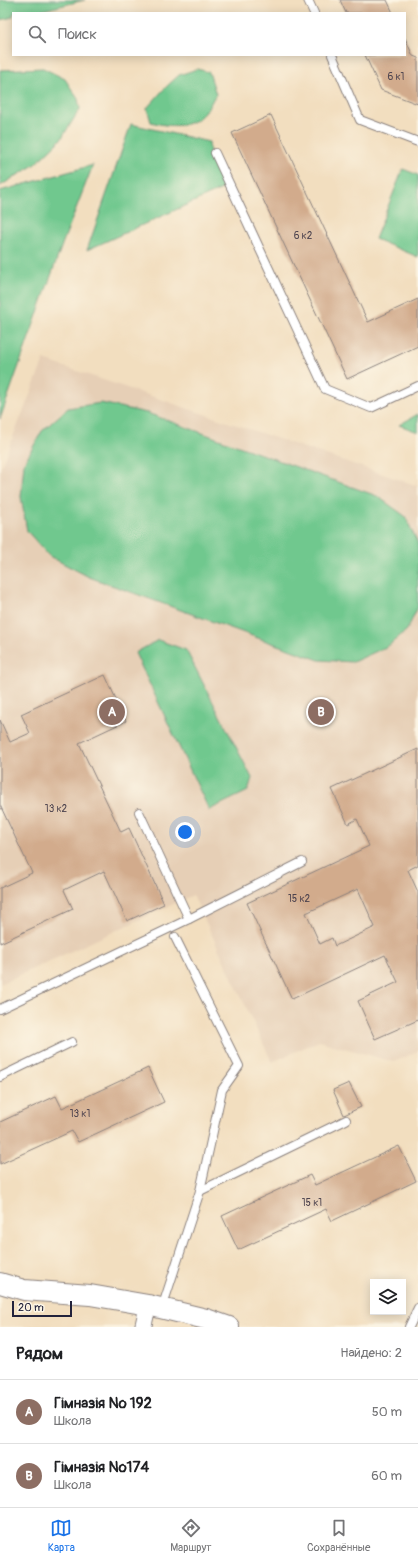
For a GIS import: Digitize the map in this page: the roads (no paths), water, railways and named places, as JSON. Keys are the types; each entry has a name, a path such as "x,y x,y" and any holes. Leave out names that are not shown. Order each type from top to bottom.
{"street":[{"path":"0,1284 24,1290 90,1295 155,1307 206,1319 229,1327"},
{"path":"0,1293 24,1290"},
{"path":"143,1327 155,1307"}],"lane":[{"path":"308,0 314,12"},
{"path":"332,56 360,120 418,142"},
{"path":"215,153 325,389 371,408 418,386"},
{"path":"139,812 189,919"},
{"path":"0,1009 189,919 302,862"},
{"path":"155,1307 200,1191 222,1090 238,1066 175,937"},
{"path":"0,1077 72,1042"},
{"path":"200,1191 346,1120"},
{"path":"408,1327 418,1308"}],"place":[{"name":"Гімназія № 192","path":"112,712"},
{"name":"Гімназія №174","path":"321,712"}]}
